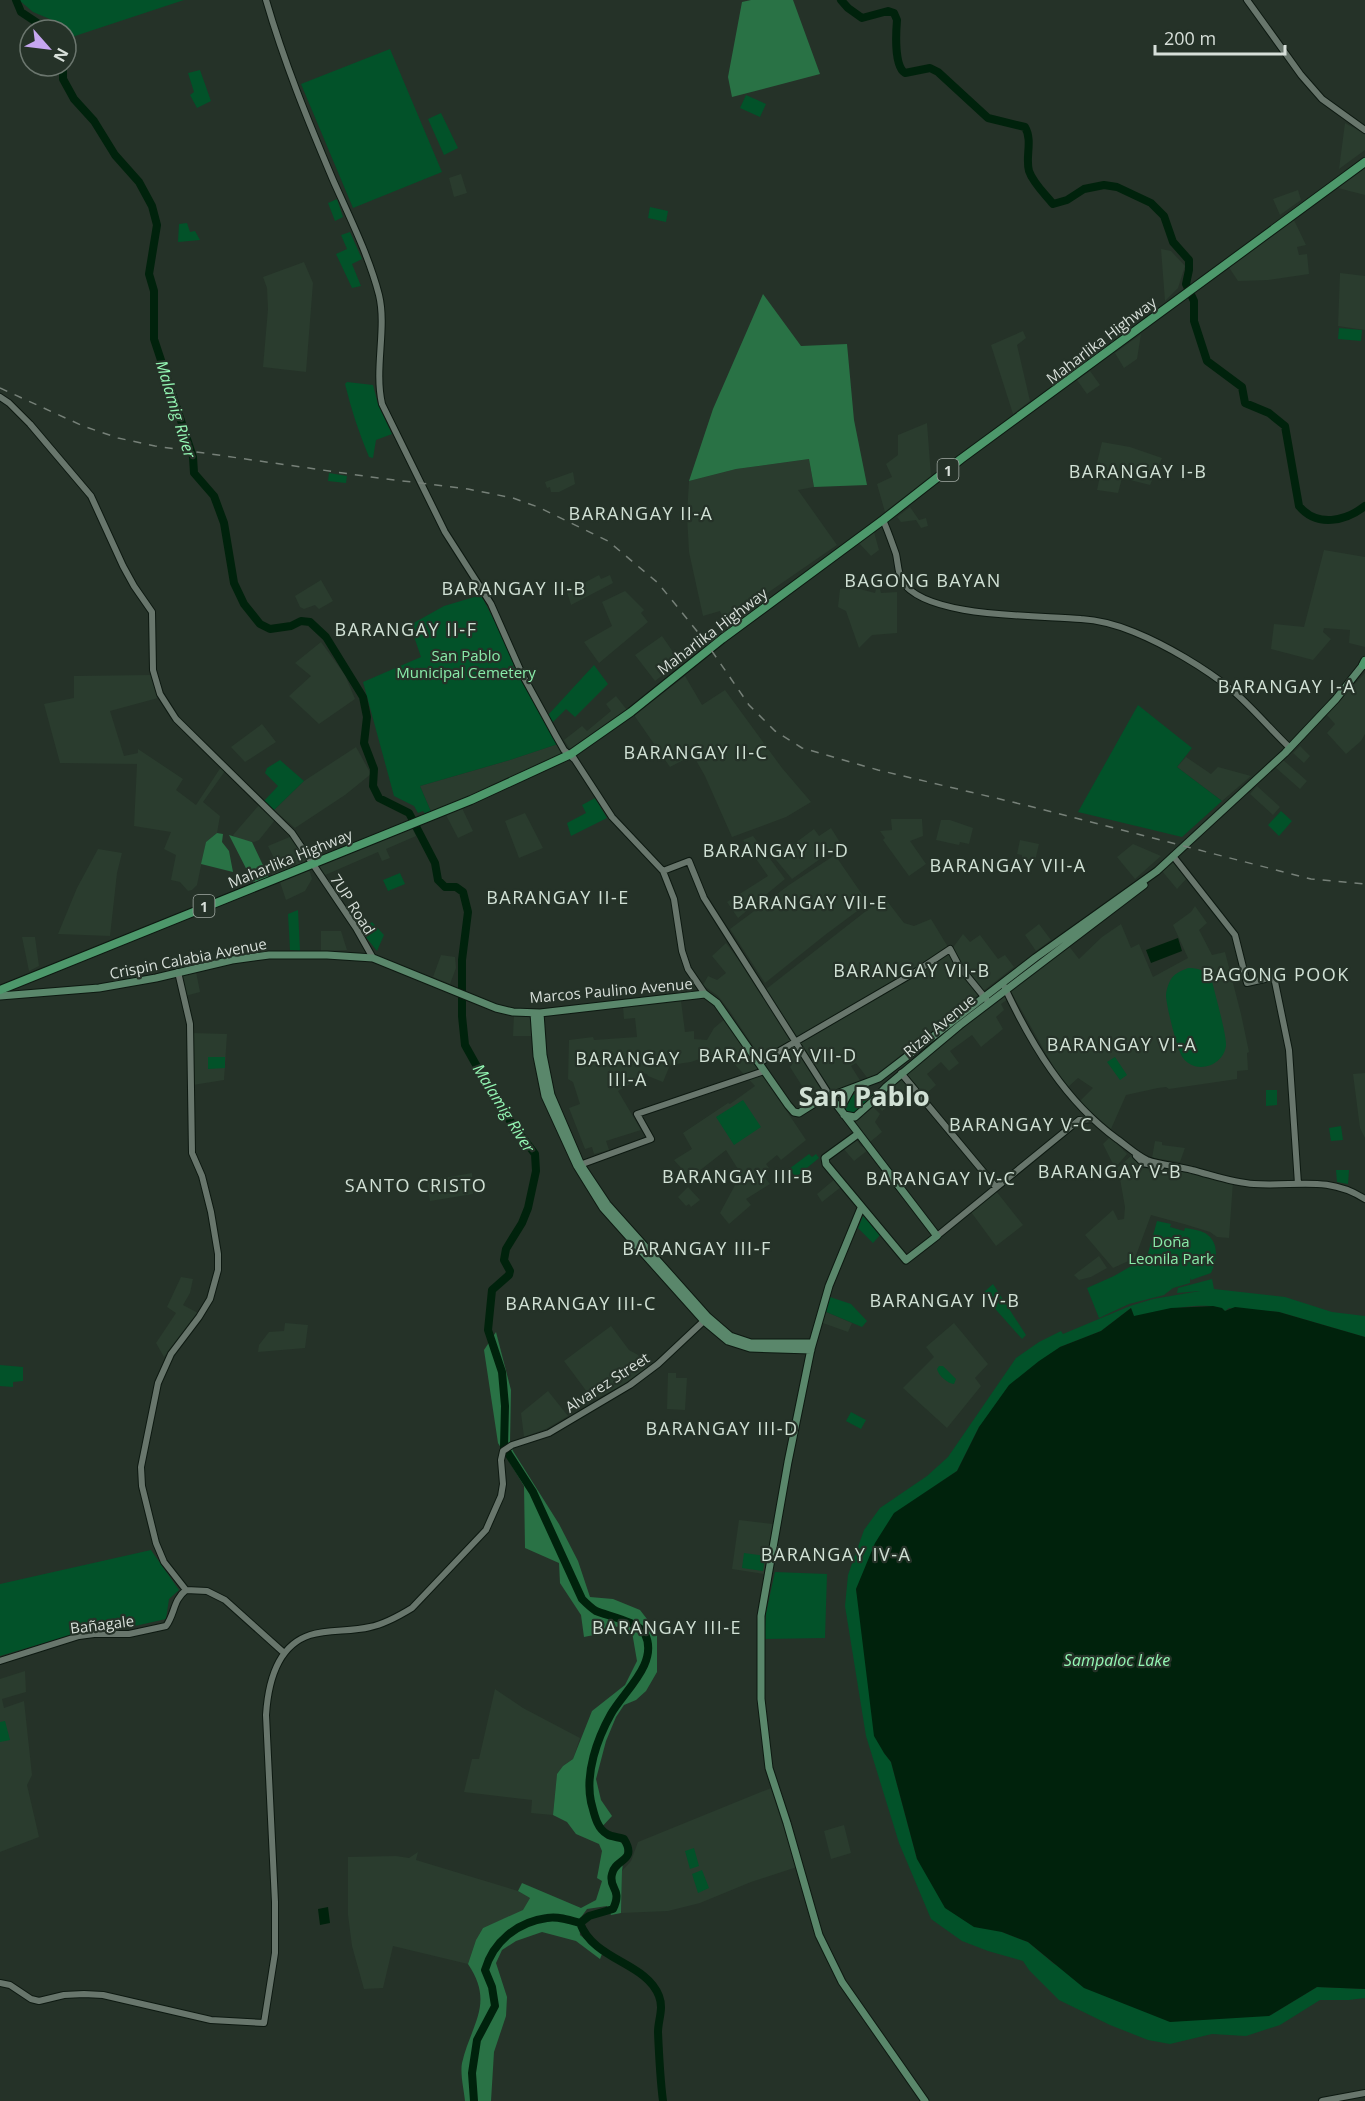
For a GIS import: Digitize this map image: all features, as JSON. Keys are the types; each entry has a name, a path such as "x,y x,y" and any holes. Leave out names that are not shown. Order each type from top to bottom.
{"main road":[{"name":"Maharlika Highway","path":"0,990 471,801 571,756 970,452 1365,162"},
{"name":"Rizal Avenue","path":"794,1112 799,1113 830,1096 879,1078 1157,871 1261,777 1343,691 1364,665"},
{"name":"Crispin Calabia Avenue","path":"0,996 99,988 269,954 373,958 447,988"},
{"name":"Marcos Paulino Avenue","path":"447,988 496,1008 513,1012 537,1013 705,994 717,1003 794,1112"},
{"name":"Rizal Avenue","path":"852,1120 901,1073 986,999"},
{"path":"537,1013 540,1056 548,1095 579,1165 607,1204 706,1319 730,1336 741,1341 811,1347"},
{"path":"842,1112 851,1089"},
{"path":"830,1096 842,1112 852,1120 858,1134 937,1236 906,1260 826,1164 825,1158 858,1134"},
{"path":"861,1208 829,1286 811,1347 788,1462 761,1616 763,1726 768,1768 805,1881 819,1935 834,1969 858,2007 925,2101"}],"street":[{"path":"266,0 293,82 379,295 381,324 378,383 382,404 445,532 491,604 522,674 555,733 558,734 612,817 663,871 674,899 682,951 687,966 705,994"},
{"path":"1247,0 1301,75 1322,99 1365,130"},
{"name":"7UP Road","path":"0,398 9,403 30,424 91,496 123,566 152,612 153,670 166,707 292,833 356,928 373,958"},
{"path":"883,520 902,580 910,590 927,600 940,605 1036,617 1096,621 1127,630 1155,642 1232,690 1290,748"},
{"path":"1173,856 1235,935 1247,983 1274,977 1286,1032 1298,1184"},
{"path":"663,871 689,861 704,898 830,1096"},
{"path":"759,1063 917,971 950,949 959,966 986,999"},
{"path":"0,1983 10,1985 31,1999 39,2001 74,1995 103,1995 211,2020 264,2024 275,1953 266,1715 269,1688 283,1652 217,1594 186,1590 164,1562 156,1543 142,1486 143,1458 158,1383 171,1354 210,1299 218,1270 218,1254 211,1212 202,1176 192,1153 190,1024 178,972"},
{"path":"1004,986 1053,1074 1092,1119 1135,1152 1143,1163 1174,1169 1183,1167 1251,1184 1343,1187 1365,1199"},
{"path":"579,1165 651,1139 637,1114 765,1071"},
{"path":"901,1073 996,1187"},
{"path":"1079,1120 1081,1108"},
{"path":"937,1236 1079,1120 1092,1119"},
{"name":"Alvarez Street","path":"283,1652 297,1641 310,1635 370,1627 397,1617 412,1608 486,1530 501,1496 503,1451 512,1445 549,1433 630,1385 658,1364 706,1319"},
{"name":"Bañagale","path":"0,1661 79,1636 129,1634 166,1626 170,1621 177,1599 186,1590"},
{"path":"1322,2101 1365,2093"}],"shaded area":[{"path":"1345,123 1365,134 1365,150 1339,169"},
{"path":"1365,166 1365,195 1338,188"},
{"path":"461,174 467,193 454,197 449,178"},
{"path":"1298,190 1301,200 1280,215 1273,199"},
{"path":"1293,218 1306,245 1297,247 1299,255 1307,254 1309,274 1268,280 1238,281 1228,266"},
{"path":"1161,249 1171,251 1185,266 1178,288 1165,301"},
{"path":"304,262 313,283 306,372 263,367 268,309 267,288 263,277"},
{"path":"1340,273 1365,276 1365,330 1338,326"},
{"path":"1023,331 1026,338 1017,345 1030,401 1013,414 991,345"},
{"path":"1141,334 1137,359 1124,368 1115,353"},
{"path":"1090,371 1100,385 1087,394 1077,380"},
{"path":"927,423 931,476 885,512 877,484 892,477 886,464 898,455 898,435"},
{"path":"1102,442 1130,447 1162,458 1150,485 1122,478 1118,493 1097,490 1100,476 1094,475"},
{"path":"809,459 814,487 798,490 837,545 750,605 726,625 720,611 703,616 689,552 687,515 689,481 736,469"},
{"path":"573,472 575,484 559,492 551,492 550,487 547,488 545,482"},
{"path":"910,507 919,520 926,518 928,526 921,528 916,520 901,522 897,517"},
{"path":"874,532 879,550 871,556 859,543"},
{"path":"1324,550 1365,557 1365,647 1349,643 1350,630 1324,628 1323,632 1331,639 1313,660 1271,649 1274,624 1304,627"},
{"path":"599,575 601,579 610,575 613,583 571,605 567,592"},
{"path":"321,580 333,601 319,609 315,605 304,609 300,607 295,596"},
{"path":"852,587 875,593 876,589 880,589 881,593 897,592 897,633 872,635 859,648 846,611 838,607 840,589"},
{"path":"625,591 644,610 641,613 648,622 599,663 584,642 612,626 602,602"},
{"path":"662,636 680,662 655,681 635,655"},
{"path":"321,642 345,675 355,699 319,724 289,696 311,676 295,663"},
{"path":"1365,673 1365,734 1361,741 1346,754 1327,733 1335,724 1326,714"},
{"path":"151,675 158,698 110,711 124,756 138,753 138,749 183,779 176,790 196,805 221,767 225,771 203,802 220,816 217,833 206,842 197,885 188,891 180,882 171,880 176,855 164,849 171,832 134,826 137,764 60,763 44,704 74,698 74,676"},
{"path":"685,676 702,705 725,690 782,768 811,802 786,817 732,837 705,776 693,755 670,767 634,715"},
{"path":"616,696 627,710 570,749 564,740 582,726 587,731 611,711 606,704"},
{"path":"262,724 276,742 245,762 231,747"},
{"path":"558,744 561,754 432,814 420,786 510,760"},
{"path":"1300,746 1310,756 1304,763 1293,753"},
{"path":"356,747 371,774 345,795 295,828 274,810 304,781"},
{"path":"1186,757 1211,774 1218,767 1251,776 1222,801 1177,767"},
{"path":"1282,759 1307,781 1300,789 1275,767"},
{"path":"1257,786 1280,807 1273,815 1250,794"},
{"path":"259,805 275,820 259,840 254,842 237,839 233,835"},
{"path":"462,808 473,831 458,838 446,815"},
{"path":"525,813 543,848 519,858 505,821"},
{"path":"891,819 922,819 923,836 910,841 926,864 909,876 883,840 885,838 880,831 892,830"},
{"path":"941,820 950,820 973,828 969,844 960,842 959,845 936,840"},
{"path":"412,828 416,836 386,849 390,858 382,861 378,852 323,876 318,866"},
{"path":"831,828 841,844 792,879 772,855 782,846 786,850 814,829 819,836"},
{"path":"292,836 307,860 270,878 277,864 268,846"},
{"path":"753,836 785,879 738,918 727,902 768,876 743,840"},
{"path":"1020,840 1039,844 1035,861 1022,858 1022,855 1017,854"},
{"path":"1133,844 1161,856 1135,879 1117,857"},
{"path":"98,849 122,853 117,873 110,936 58,934 77,888"},
{"path":"835,855 868,903 765,983 730,929 789,885"},
{"path":"1174,861 1187,878 1177,889 1162,871"},
{"path":"309,869 312,879 305,891 286,900 280,882"},
{"path":"884,897 904,923 914,926 931,919 948,947 918,967 761,1058 718,996 703,985 708,976 717,980 726,973 712,956 726,943 760,988 765,990"},
{"path":"1195,906 1207,923 1199,930 1212,955 1225,952 1249,1052 1247,1053 1248,1070 1237,1071 1237,1079 1169,1089 1158,1088 1126,1095 1111,1129 1079,1102 1093,1088 1078,1078 1068,1087 1057,1073 1009,988 1068,945 1079,959 1102,937 1121,924 1131,948 1139,944 1153,977 1188,958 1173,925 1191,912"},
{"path":"1039,924 1051,940 1036,951 1025,935"},
{"path":"321,931 341,931 347,950 321,951"},
{"path":"963,934 970,942 980,935 998,959 1005,955 1014,967 869,1080 856,1063 851,1066 861,1082 833,1092 826,1084 822,1090 809,1097 790,1067 792,1065 784,1052 949,953"},
{"path":"22,937 35,937 39,966 29,971"},
{"path":"441,955 455,957 456,968 450,984 433,977"},
{"path":"196,972 200,992 185,996 180,975"},
{"path":"1004,992 1008,999 1001,1004 1004,1010 996,1017 1003,1029 981,1047 972,1035 950,1051 959,1063 949,1071 941,1062 927,1074 936,1085 909,1109 900,1097 882,1111 875,1102 933,1049"},
{"path":"681,1001 685,1032 694,1031 694,1039 707,1040 714,1028 725,1019 806,1140 781,1160 777,1155 766,1164 769,1168 762,1174 770,1184 746,1199 751,1205 729,1224 720,1213 741,1174 726,1150 690,1178 674,1160 692,1149 683,1133 755,1086 722,1051 691,1062 670,1065 663,1082 638,1072 640,1078 618,1091 641,1130 606,1141 609,1150 594,1154 592,1147 585,1149 569,1108 580,1104 573,1082 568,1079 569,1040 593,1037 594,1040 637,1037 635,1018 624,1019 623,1007"},
{"path":"514,1014 529,1017 532,1021 531,1036 513,1036"},
{"path":"192,1033 227,1034 224,1080 193,1085"},
{"path":"1365,1073 1365,1138 1360,1128 1353,1074"},
{"path":"872,1106 880,1114 875,1122 882,1132 870,1142 854,1123"},
{"path":"1110,1137 1127,1154 1115,1168 1103,1144"},
{"path":"855,1138 861,1146 868,1150 854,1161 843,1148"},
{"path":"1155,1141 1162,1142 1162,1145 1185,1148 1180,1162 1152,1158"},
{"path":"1131,1156 1142,1168 1189,1171 1233,1182 1229,1238 1217,1237 1210,1232 1151,1215 1135,1258 1113,1268 1085,1235 1113,1210 1118,1220 1124,1219 1125,1207 1119,1173 1116,1169"},
{"path":"472,1173 473,1194 430,1201 427,1181"},
{"path":"835,1179 841,1187 822,1202 817,1194"},
{"path":"688,1187 700,1200 691,1207 689,1204 686,1206 678,1197"},
{"path":"996,1191 1023,1225 996,1246 971,1212"},
{"path":"1099,1256 1107,1268 1091,1277 1079,1280 1074,1275"},
{"path":"181,1277 193,1279 190,1293 183,1305 198,1313 164,1357 156,1343 176,1313 167,1307"},
{"path":"824,1311 852,1323 848,1332 820,1322"},
{"path":"285,1323 308,1325 305,1348 258,1352 259,1345 269,1332 284,1331"},
{"path":"954,1323 988,1364 975,1378 981,1386 947,1428 903,1388 934,1357 926,1347"},
{"path":"611,1326 629,1350 638,1355 647,1367 623,1385 593,1400 564,1361"},
{"path":"668,1373 676,1373 676,1378 687,1378 685,1410 667,1409"},
{"path":"548,1391 568,1416 546,1429 524,1437 521,1413"},
{"path":"739,1520 773,1524 764,1574 732,1569"},
{"path":"25,1671 26,1692 2,1699 4,1708 24,1701 32,1775 27,1785 39,1837 0,1852 0,1679"},
{"path":"495,1689 523,1708 580,1738 573,1759 557,1774 553,1815 531,1813 532,1800 464,1792 472,1759 479,1759"},
{"path":"771,1788 797,1867 751,1882 700,1903 668,1911 621,1913 622,1871 631,1861 638,1842"},
{"path":"844,1825 851,1853 831,1859 824,1831"},
{"path":"418,1852 416,1860 518,1891 530,1898 523,1911 483,1928 476,1940 468,1964 393,1946 383,1988 364,1989 352,1946 348,1915 348,1857 409,1858"}],"green space":[{"path":"19,0 184,0 78,35 78,18 47,18 33,12"},
{"path":"793,0 820,74 732,97 728,77 742,2"},
{"path":"390,49 442,172 353,208 301,84"},
{"path":"200,70 211,101 197,108 190,95 194,92 188,73"},
{"path":"746,95 766,104 760,117 740,108"},
{"path":"441,113 458,148 444,155 428,119"},
{"path":"337,199 343,217 335,221 328,203"},
{"path":"650,207 668,211 666,222 648,218"},
{"path":"187,223 190,232 195,231 200,240 178,242 179,224"},
{"path":"350,232 362,259 352,264 361,286 352,288 336,254 347,249 341,235"},
{"path":"763,294 801,346 847,344 854,420 867,485 814,487 809,459 736,469 689,481 713,409"},
{"path":"1339,328 1362,330 1361,341 1338,339"},
{"path":"347,382 373,385 378,404 392,434 376,440 373,458 369,457 359,430 345,384"},
{"path":"329,473 347,476 346,483 328,481"},
{"name":"San Pablo Municipal Cemetery","path":"481,595 516,663 512,666 518,669 536,707 558,744 420,786 432,814 426,815 423,811 418,813 414,806 394,796 363,682 421,657 410,625 444,606"},
{"path":"594,665 608,684 575,717 566,709 552,723 548,715"},
{"path":"1138,705 1192,748 1177,767 1222,801 1182,837 1078,812"},
{"path":"280,760 304,781 274,810 264,801 278,786 265,773 267,768"},
{"path":"595,798 607,818 571,836 567,823 586,813 582,805"},
{"path":"1281,811 1292,821 1279,836 1268,825"},
{"path":"217,833 223,834 222,842 229,851 233,872 201,864 206,842"},
{"path":"229,835 252,842 269,878 254,884"},
{"path":"400,873 405,884 388,891 383,880"},
{"path":"298,910 300,951 290,950 288,914"},
{"path":"372,922 384,935 377,951 361,931"},
{"path":"1188,968 1201,970 1211,977 1224,1033 1226,1046 1224,1053 1220,1059 1208,1066 1195,1066 1183,1058 1168,1008 1166,993 1171,979"},
{"path":"208,1057 225,1057 225,1068 208,1069"},
{"path":"1115,1057 1127,1075 1120,1080 1107,1062"},
{"path":"865,1088 874,1092 874,1097 855,1115 846,1112 843,1108 853,1095"},
{"path":"1266,1090 1277,1090 1277,1105 1266,1106"},
{"path":"743,1100 761,1127 734,1145 716,1117"},
{"path":"1341,1126 1343,1140 1331,1141 1329,1128"},
{"path":"809,1154 812,1157 816,1154 819,1158 796,1177 789,1169"},
{"path":"1336,1170 1349,1170 1348,1184 1337,1182"},
{"path":"863,1216 881,1234 873,1243 858,1228"},
{"name":"Doña Leonila Park","path":"1157,1221 1171,1224 1170,1227 1184,1231 1185,1228 1200,1231 1210,1237 1216,1252 1211,1273 1191,1280 1190,1278 1190,1283 1173,1288 1164,1295 1129,1304 1099,1318 1087,1288 1147,1257"},
{"path":"1212,1279 1214,1289 1285,1297 1332,1312 1365,1316 1365,1337 1279,1312 1229,1308 1225,1311 1218,1307 1195,1306 1134,1317 1131,1308 1101,1331 1060,1347 979,1427 957,1471 894,1514 856,1589 884,1753 891,1762 917,1859 1002,1932 1028,1942 1054,1964 1269,2016 1317,1987 1365,1989 1365,1998 1320,2000 1280,2025 1246,2036 1212,2034 1170,2044 1148,2040 1110,2025 1059,2000 1023,1961 962,1941 931,1919 899,1843 866,1736 845,1606 848,1575 864,1530 880,1508 927,1476 948,1457 1016,1358 1039,1342 1061,1331 1063,1334 1130,1306 1153,1299 1200,1291 1177,1293 1178,1288"},
{"path":"993,1284 1026,1335 1022,1339 982,1294"},
{"path":"830,1297 851,1304 867,1321 862,1327 824,1311"},
{"path":"496,1332 511,1390 510,1442 513,1451 559,1524 578,1561 590,1597 613,1599 640,1610 657,1632 657,1672 646,1691 636,1700 624,1705 616,1717 606,1741 596,1779 601,1800 612,1816 599,1830 607,1839 618,1840 625,1846 621,1913 611,1915 607,1906 587,1909 579,1920 580,1935 602,1954 600,1959 576,1941 542,1932 516,1941 502,1950 496,1963 507,1997 506,2016 494,2052 491,2101 465,2101 462,2063 480,2003 480,1991 476,1978 468,1964 476,1940 483,1928 523,1910 530,1898 518,1891 522,1883 581,1908 596,1900 602,1881 597,1878 602,1851 599,1844 576,1834 567,1822 553,1815 557,1774 573,1759 592,1711 625,1685 637,1661 632,1632 623,1626 614,1627 613,1631 584,1637 581,1615 560,1583 559,1563 525,1548 524,1486 498,1443 484,1350"},
{"path":"0,1365 23,1367 23,1381 13,1382 13,1387 0,1386"},
{"path":"943,1366 956,1379 954,1384 941,1376 937,1369"},
{"path":"851,1412 866,1420 861,1429 846,1421"},
{"path":"151,1550 179,1590 169,1599 166,1619 126,1628 95,1628 0,1656 0,1584"},
{"path":"744,1553 765,1556 763,1571 742,1568"},
{"path":"775,1572 827,1574 825,1638 764,1639 766,1613"},
{"path":"5,1721 10,1740 0,1742 0,1722"},
{"path":"694,1848 699,1866 690,1869 685,1851"},
{"path":"702,1870 709,1888 698,1893 692,1874"}],"water":[{"path":"1178,938 1182,951 1151,963 1146,950"},
{"name":"Sampaloc Lake","path":"1213,1306 1225,1311 1235,1307 1279,1312 1365,1337 1365,1989 1317,1987 1269,2016 1170,2022 1084,1988 1028,1942 1002,1932 974,1927 945,1908 917,1859 891,1762 874,1736 856,1589 875,1543 894,1513 957,1471 979,1427 1009,1385 1039,1361 1060,1347 1101,1331 1131,1308 1134,1316 1171,1308"},
{"path":"328,1907 330,1923 320,1925 318,1909"}],"waterway":[{"name":"Malamig River","path":"16,0 21,12 30,18"},
{"path":"841,0 862,18 888,11 894,13 897,20 897,56 901,69 905,73 930,68 938,72 988,118 1025,127 1028,138 1029,171 1036,184 1053,204 1067,200 1084,189 1104,185 1117,187 1151,203 1164,216 1173,242 1189,260 1186,284 1194,301 1194,321 1207,361 1242,387 1245,403 1269,413 1285,426 1299,506 1306,513 1323,520 1341,518 1365,506"},
{"name":"Malamig River","path":"63,78 74,99 94,121 115,155 139,182 152,206 157,225 149,274 154,291 154,339 193,457 194,473 214,496 224,523 234,583 244,604 260,624 270,629 291,626 301,621 310,622 326,637 363,697 367,717 364,743 374,769 373,786 379,798 409,813 435,863 438,880 445,887 456,887 463,892 468,912 462,960 462,1016 465,1045 499,1106 535,1154 536,1171 528,1208 522,1223 506,1249 504,1260 510,1271 509,1275 492,1290 488,1330 502,1372 505,1406 504,1447 533,1492 582,1599 596,1611 623,1620 642,1630 648,1645 644,1666 611,1714 601,1734 591,1768 591,1802 598,1824 609,1835 624,1839 628,1846 627,1856 617,1865 612,1874 616,1902 613,1909 589,1916 580,1923"},
{"name":"Malamig River","path":"474,2101 472,2073 477,2040 495,2006 492,1987 485,1970 494,1951 500,1942 516,1929 536,1920 555,1918 580,1923"},
{"path":"580,1923 596,1946 643,1976 659,1996 661,2010 658,2032 663,2101"}],"railway":[{"path":"0,388 83,426 118,438 155,446 468,489 513,498 538,507 608,541 658,583 705,641 749,705 775,731 802,748 878,770 1029,806 1311,879 1365,884"}],"district":[{"name":"BARANGAY I-B","path":"1138,471"},
{"name":"BARANGAY II-A","path":"641,513"},
{"name":"BAGONG BAYAN","path":"923,580"},
{"name":"BARANGAY II-B","path":"514,588"},
{"name":"BARANGAY II-F","path":"406,629"},
{"name":"BARANGAY I-A","path":"1287,686"},
{"name":"BARANGAY II-C","path":"696,752"},
{"name":"BARANGAY II-D","path":"776,850"},
{"name":"BARANGAY VII-A","path":"1008,865"},
{"name":"BARANGAY II-E","path":"558,897"},
{"name":"BARANGAY VII-E","path":"810,902"},
{"name":"BARANGAY VII-B","path":"912,970"},
{"name":"BAGONG POOK","path":"1276,974"},
{"name":"BARANGAY VI-A","path":"1122,1044"},
{"name":"BARANGAY VII-D","path":"778,1055"},
{"name":"BARANGAY III-A","path":"628,1068"},
{"name":"San Pablo","path":"864,1095"},
{"name":"BARANGAY V-C","path":"1021,1124"},
{"name":"BARANGAY V-B","path":"1110,1171"},
{"name":"BARANGAY III-B","path":"738,1176"},
{"name":"BARANGAY IV-C","path":"941,1178"},
{"name":"SANTO CRISTO","path":"416,1185"},
{"name":"BARANGAY III-F","path":"697,1248"},
{"name":"BARANGAY IV-B","path":"945,1300"},
{"name":"BARANGAY III-C","path":"581,1303"},
{"name":"BARANGAY III-D","path":"722,1428"},
{"name":"BARANGAY IV-A","path":"836,1554"},
{"name":"BARANGAY III-E","path":"667,1627"}]}
